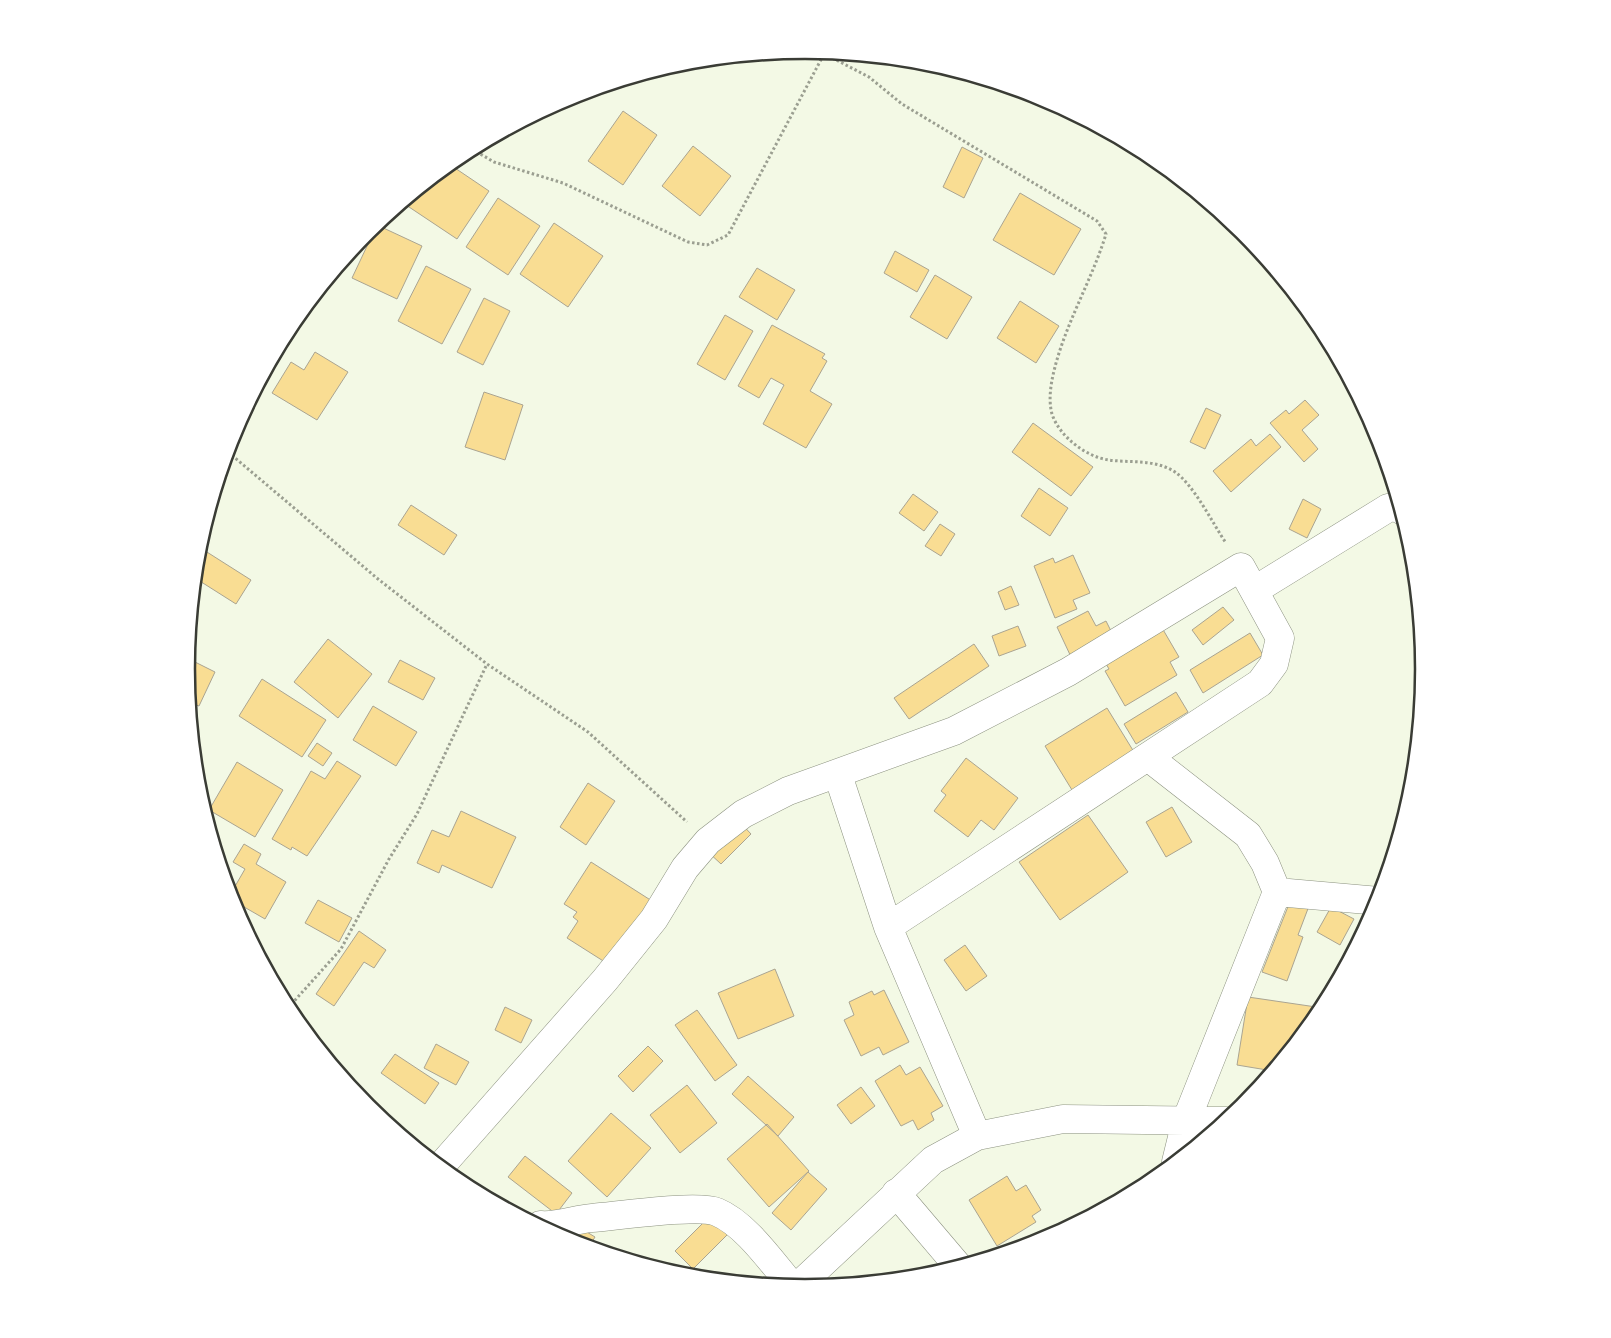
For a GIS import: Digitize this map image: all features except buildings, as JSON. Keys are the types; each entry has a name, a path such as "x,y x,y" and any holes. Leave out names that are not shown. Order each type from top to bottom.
{"street":[{"path":"1255,590 1388,508 1394,508"},
{"path":"445,1161 605,980 654,919 685,868 708,841 742,814 788,791 838,775 954,731 1068,672 1241,567 1280,638 1274,664 1260,683 888,927"},
{"path":"1148,758 1248,835 1265,863 1277,892 1186,1121 1178,1152"},
{"path":"838,775 888,927 976,1136"},
{"path":"1277,892 1370,900"},
{"path":"805,1279 933,1160 976,1136 1062,1119 1216,1121"},
{"path":"896,1193 953,1261"},
{"path":"552,1224 631,1214 705,1209 717,1212 730,1220 756,1243 786,1278"}],"path":[{"path":"480,154 494,162 562,183 688,242 707,245 728,235 821,59"},
{"path":"835,60 869,77 902,104 1097,221 1106,234 1070,323 1053,378 1050,400 1053,415 1067,436 1085,452 1107,460 1160,464 1177,473 1190,488 1241,567"},
{"path":"234,457 378,579 487,664 588,732 708,841"},
{"path":"294,1001 341,950 389,859 417,814 487,664"}]}
